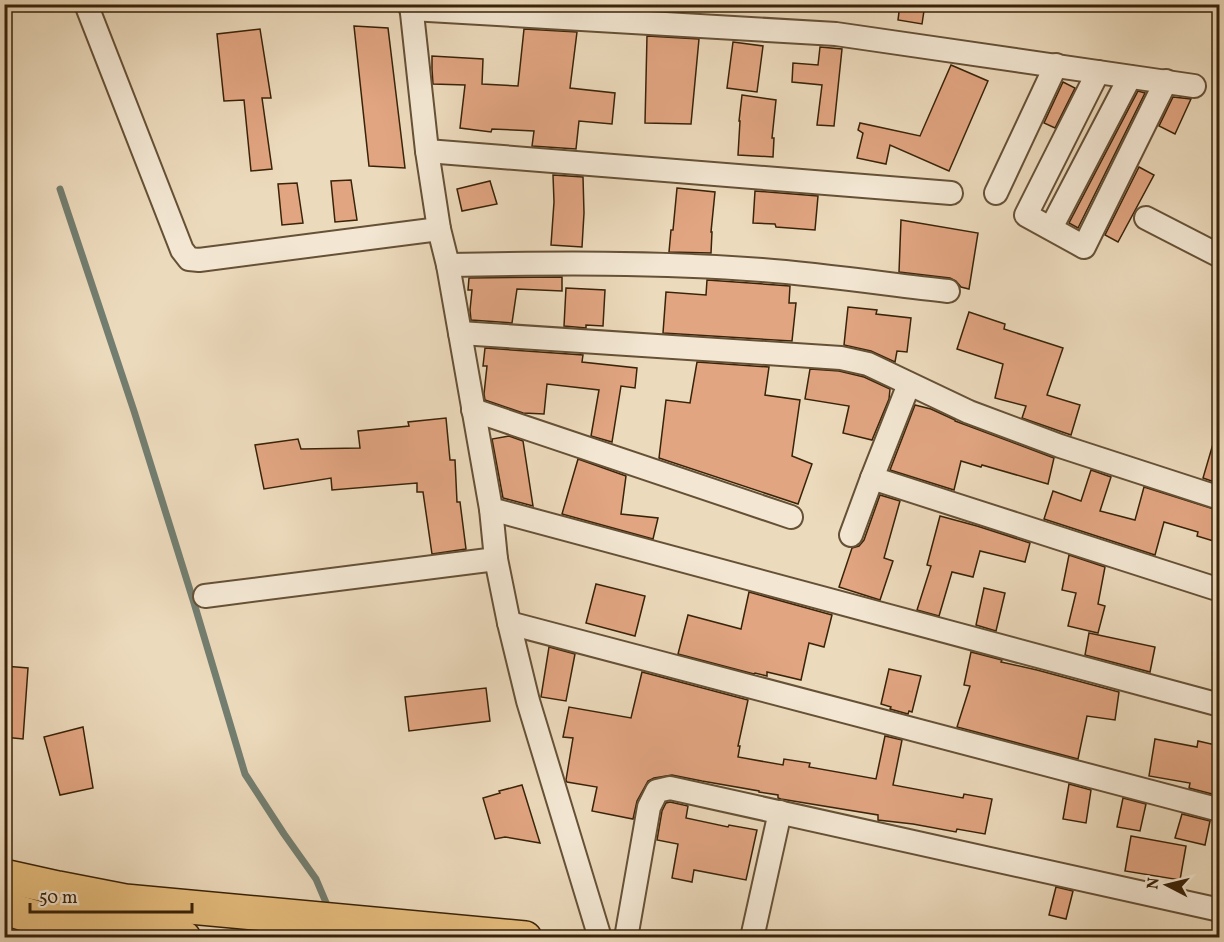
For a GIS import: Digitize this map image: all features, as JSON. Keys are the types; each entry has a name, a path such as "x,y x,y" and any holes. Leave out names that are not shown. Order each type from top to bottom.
{"highway":[{"path":"4,876 125,901 525,938"},
{"path":"20,920 39,918 184,938"}],"street":[{"path":"86,4 182,250 189,259 199,260 439,229"},
{"path":"600,938 528,701 496,559 491,509 426,151 411,7 836,34 1194,86"},
{"path":"996,193 1056,65"},
{"path":"1098,72 1026,215 1084,247 1166,81"},
{"path":"1051,228 1130,77"},
{"path":"426,151 951,193"},
{"path":"1146,218 1220,256"},
{"path":"448,265 598,264 707,267 762,270 948,291"},
{"path":"460,333 841,358 868,364 979,416 1060,446 1220,498"},
{"path":"851,535 909,384"},
{"path":"473,410 791,517"},
{"path":"872,478 1220,590"},
{"path":"491,509 1220,705"},
{"path":"205,596 496,559"},
{"path":"509,622 1220,810"},
{"path":"626,938 649,807 657,791 670,788 1220,910"},
{"path":"752,938 780,812"}],"building":[{"path":"900,4 925,4 922,24 898,20"},
{"path":"354,26 388,28 405,168 369,166"},
{"path":"260,29 271,98 262,98 272,169 251,171 244,100 224,101 217,34"},
{"path":"524,29 577,32 570,88 615,93 612,124 579,121 576,149 532,146 534,131 492,129 491,132 460,128 465,85 433,84 432,56 483,59 482,84 518,86"},
{"path":"647,36 699,39 691,124 645,123"},
{"path":"733,42 763,46 757,92 727,88"},
{"path":"820,47 842,49 834,126 817,125 822,85 792,82 793,63 818,65"},
{"path":"951,65 988,81 949,171 890,145 886,164 857,158 863,133 858,130 860,123 920,136"},
{"path":"1063,82 1075,88 1055,128 1044,123"},
{"path":"1138,91 1145,93 1078,228 1069,223"},
{"path":"742,95 776,100 772,138 774,138 773,157 738,155"},
{"path":"1173,97 1191,99 1175,134 1159,126"},
{"path":"1139,167 1154,175 1118,242 1105,235"},
{"path":"553,175 583,177 582,247 551,245"},
{"path":"351,180 357,220 335,222 331,181"},
{"path":"490,181 497,204 462,211 457,189"},
{"path":"297,183 303,223 282,225 278,184"},
{"path":"677,188 715,192 711,253 669,252"},
{"path":"755,191 818,196 815,230 753,223"},
{"path":"901,220 978,233 969,289 961,287 950,278 899,272"},
{"path":"562,277 562,291 517,289 512,323 471,320 472,290 468,290 469,278"},
{"path":"707,280 790,286 789,303 796,303 792,341 663,333 666,292 706,295"},
{"path":"566,288 605,290 603,326 586,325 586,328 564,326"},
{"path":"848,307 877,310 876,314 911,318 907,352 897,351 895,362 871,351 844,345"},
{"path":"969,312 1005,324 1004,329 1063,348 1047,395 1080,405 1071,435 1022,418 1026,406 995,398 1003,364 957,349"},
{"path":"485,348 583,355 582,362 637,368 635,388 621,386 612,442 591,436 599,390 547,384 544,414 523,413 485,400 487,366 483,366"},
{"path":"697,362 769,367 765,395 800,400 792,456 812,464 798,504 659,458 666,400 690,403"},
{"path":"810,369 839,371 864,377 890,389 889,399 872,440 843,433 849,406 805,399"},
{"path":"915,405 931,409 955,421 1054,458 1048,484 961,461 954,490 890,470"},
{"path":"446,418 450,460 455,460 457,502 460,502 466,549 432,554 423,492 417,492 417,483 332,490 331,478 264,489 255,445 298,439 301,449 360,448 358,431 409,426 408,422"},
{"path":"509,436 523,441 533,506 503,498 492,439"},
{"path":"1215,437 1220,438 1220,484 1203,478"},
{"path":"578,459 626,476 621,514 658,518 653,539 562,514"},
{"path":"1091,470 1111,477 1100,511 1135,520 1144,487 1220,511 1220,543 1197,536 1198,532 1164,522 1155,555 1044,519 1053,491 1081,501"},
{"path":"880,495 900,501 884,558 893,561 880,600 839,587 852,548 859,546 864,540"},
{"path":"940,516 1030,543 1025,562 980,551 973,577 952,572 939,616 917,610 931,566 927,565"},
{"path":"1069,555 1105,567 1098,604 1105,606 1098,633 1068,626 1076,593 1062,590"},
{"path":"596,584 645,596 635,636 586,623"},
{"path":"984,588 1005,593 996,631 976,625"},
{"path":"749,592 832,615 824,647 809,643 801,680 767,672 767,676 754,674 678,654 688,615 741,629"},
{"path":"1089,633 1155,647 1150,672 1085,655"},
{"path":"549,647 575,654 566,701 541,697"},
{"path":"971,652 1002,660 1001,662 1119,692 1115,720 1087,716 1078,759 957,727 970,686 964,685"},
{"path":"4,666 28,668 23,739 4,737"},
{"path":"889,669 921,676 912,712 909,711 908,714 881,704"},
{"path":"642,672 748,700 738,746 740,746 738,757 783,765 784,759 810,763 809,767 876,779 885,736 902,740 893,785 963,798 964,794 992,799 985,834 878,820 878,815 781,799 778,795 672,775 648,781 637,801 633,819 592,811 597,787 566,780 573,738 563,737 569,707 631,718"},
{"path":"486,688 490,721 409,731 405,697"},
{"path":"83,727 93,788 60,795 44,737"},
{"path":"1155,739 1197,747 1198,741 1220,746 1220,790 1217,790 1216,795 1189,788 1190,783 1149,776"},
{"path":"1069,784 1091,790 1086,823 1063,819"},
{"path":"522,785 540,843 505,837 495,839 483,798"},
{"path":"1123,798 1146,804 1140,831 1117,827"},
{"path":"666,803 688,806 686,818 728,827 729,825 757,830 746,880 694,870 692,882 672,878 678,844 657,840 662,811"},
{"path":"1182,814 1210,821 1205,845 1175,838"},
{"path":"1131,836 1186,846 1180,880 1125,871"},
{"path":"1056,887 1073,891 1066,919 1049,915"}],"waterway":[{"path":"60,189 134,411 245,774 316,879 330,912"}]}
